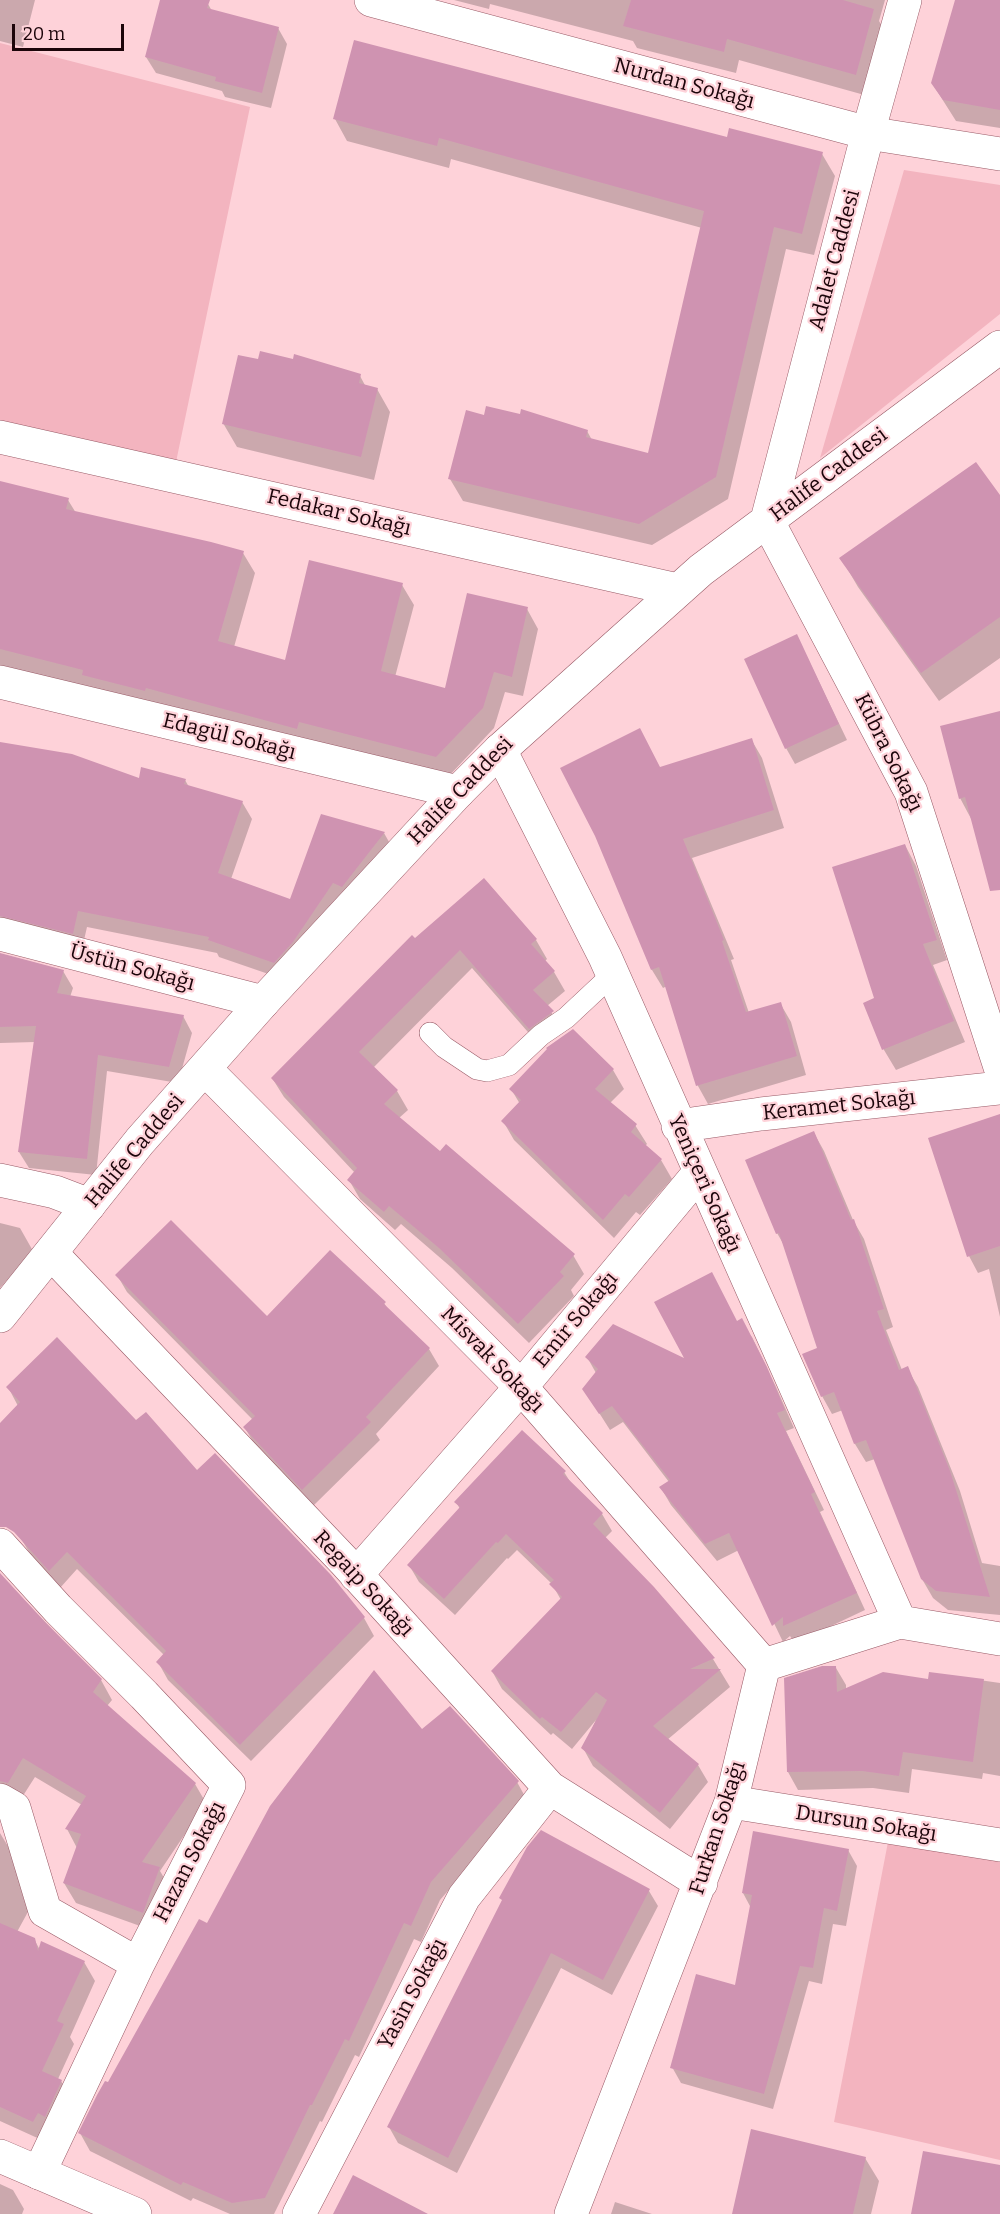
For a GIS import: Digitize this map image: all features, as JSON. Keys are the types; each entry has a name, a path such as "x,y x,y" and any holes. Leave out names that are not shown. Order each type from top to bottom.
{"street":[{"name":"Nurdan Sokağı","path":"370,0 868,134 1000,154"},
{"name":"Adalet Caddesi","path":"767,520 905,0"},
{"name":"Halife Caddesi","path":"0,1316 140,1141 263,1002 458,792 500,750 701,570 1000,347"},
{"name":"Fedakar Sokağı","path":"0,437 678,590"},
{"name":"Kübra Sokağı","path":"767,520 911,792 1000,1067"},
{"name":"Edagül Sokağı","path":"0,682 458,792"},
{"name":"Yeniçeri Sokağı","path":"500,750 612,975 900,1622"},
{"name":"Üstün Sokağı","path":"0,934 263,1002"},
{"name":"Misvak Sokağı","path":"205,1069 520,1387 764,1665"},
{"name":"Keramet Sokağı","path":"678,1126 761,1114 1000,1088"},
{"name":"Emir Sokağı","path":"356,1575 520,1387 699,1173"},
{"path":"0,1180 55,1192 89,1205"},
{"name":"Regaip Sokağı","path":"51,1253 356,1575 550,1788 701,1883"},
{"name":"Hazan Sokağı","path":"0,1545 58,1609 229,1785 138,1964 39,2173"},
{"path":"764,1665 900,1622 1000,1639"},
{"name":"Furkan Sokağı","path":"571,2214 731,1802 764,1665"},
{"name":"Yasin Sokağı","path":"299,2214 464,1897 550,1788"},
{"path":"0,1800 14,1808 45,1911 138,1964"},
{"name":"Dursun Sokağı","path":"731,1802 1000,1845"},
{"path":"0,2156 135,2214"}],"lane":[{"path":"430,1033 444,1047 477,1069 487,1071 509,1065 541,1035 566,1018 612,975"}],"shaded area":[{"path":"0,43 250,107 171,486 0,441"},
{"path":"904,170 1000,185 1000,314 820,458"},
{"path":"888,1842 1000,1861 1000,2160 834,2122"}],"building":[{"path":"160,0 210,0 207,8 279,27 262,93 215,81 216,77 145,57"},
{"path":"631,0 843,0 874,9 856,75 727,39 724,52 623,26"},
{"path":"955,0 1000,0 1000,110 943,100 931,83"},
{"path":"354,40 727,137 729,128 823,152 802,234 774,227 716,477 639,524 448,479 466,410 484,415 486,406 520,414 521,409 588,430 586,437 648,453 704,211 439,138 437,146 333,119"},
{"path":"260,351 293,359 294,354 361,374 359,383 378,388 361,457 222,424 238,355 258,359"},
{"path":"976,462 1000,495 1000,617 921,673 839,558"},
{"path":"0,481 69,498 66,509 244,551 218,641 285,660 309,560 403,583 381,671 445,688 467,593 528,607 512,677 494,672 483,708 436,757 299,722 297,729 146,688 145,691 82,675 83,670 0,649"},
{"path":"797,634 839,724 785,749 744,659"},
{"path":"1000,711 1000,890 990,891 965,797 959,799 940,726"},
{"path":"640,728 660,767 752,738 774,810 683,839 724,940 722,941 746,1012 781,1002 797,1056 696,1086 659,967 651,970 595,836 560,768"},
{"path":"0,742 72,754 139,778 141,767 186,779 184,784 243,801 218,873 290,899 321,814 385,832 342,887 333,883 293,942 274,963 208,940 209,937 78,911 73,934 0,916"},
{"path":"905,844 937,940 923,944 954,1021 882,1050 863,1003 874,998 832,867"},
{"path":"484,878 537,939 531,944 555,971 533,990 554,1011 529,1029 460,950 359,1052 398,1090 384,1104 440,1151 446,1144 575,1254 560,1272 564,1276 518,1324 439,1248 389,1206 384,1212 347,1180 357,1168 271,1078 412,935 415,938"},
{"path":"0,953 64,970 57,993 184,1015 169,1067 98,1055 87,1159 18,1152 36,1026 0,1027"},
{"path":"573,1029 614,1069 595,1089 637,1124 631,1132 662,1159 629,1197 625,1194 603,1220 501,1121 521,1100 509,1089 546,1048"},
{"path":"1000,1114 1000,1246 967,1257 928,1138"},
{"path":"814,1131 851,1220 854,1219 884,1309 877,1311 899,1370 908,1366 950,1471 990,1597 936,1591 921,1579 866,1440 854,1444 834,1392 821,1397 802,1354 817,1348 779,1233 776,1234 745,1160"},
{"path":"171,1220 267,1316 330,1250 386,1302 384,1304 430,1348 366,1417 371,1422 302,1490 243,1427 255,1416 115,1275"},
{"path":"712,1272 737,1321 742,1318 767,1367 785,1410 777,1413 815,1492 811,1494 857,1593 783,1626 783,1617 772,1626 729,1533 705,1544 659,1487 670,1480 612,1406 599,1414 582,1389 598,1369 585,1357 613,1324 684,1358 654,1302"},
{"path":"57,1337 136,1420 146,1412 197,1470 215,1453 331,1575 365,1617 240,1745 156,1662 166,1651 67,1552 49,1571 14,1532 6,1527 0,1527 0,1423 20,1402 6,1387"},
{"path":"522,1430 566,1471 563,1474 603,1513 593,1524 654,1587 715,1658 690,1669 721,1669 653,1726 699,1764 660,1813 581,1748 607,1700 596,1692 561,1732 542,1717 540,1719 491,1671 562,1597 549,1584 554,1580 506,1534 444,1599 407,1565 460,1507 454,1502"},
{"path":"0,1573 102,1679 93,1692 196,1783 142,1862 160,1867 143,1913 63,1883 81,1834 65,1829 86,1796 23,1758 8,1783 0,1781"},
{"path":"822,1666 836,1666 837,1692 883,1672 928,1679 929,1672 984,1679 973,1762 903,1752 899,1776 862,1771 787,1772 784,1678"},
{"path":"374,1670 422,1729 450,1706 519,1781 431,1882 411,1926 404,1923 349,2041 345,2039 265,2198 232,2203 183,2182 181,2185 78,2133 97,2095 105,2081 108,2082 199,1919 207,1923 270,1806"},
{"path":"541,1830 650,1889 603,1980 551,1953 448,2158 387,2127 502,1900 499,1898 527,1847"},
{"path":"753,1831 849,1849 837,1911 824,1908 813,1968 800,1966 764,2094 670,2068 696,1974 735,1985 752,1895 742,1893"},
{"path":"0,1923 35,1938 38,1951 41,1941 85,1961 57,2021 64,2024 42,2071 62,2080 45,2117 38,2113 33,2122 0,2107"},
{"path":"751,2129 866,2157 853,2214 732,2214"},
{"path":"923,2151 1000,2165 1000,2214 911,2214"},
{"path":"353,2175 428,2214 333,2214"}]}
